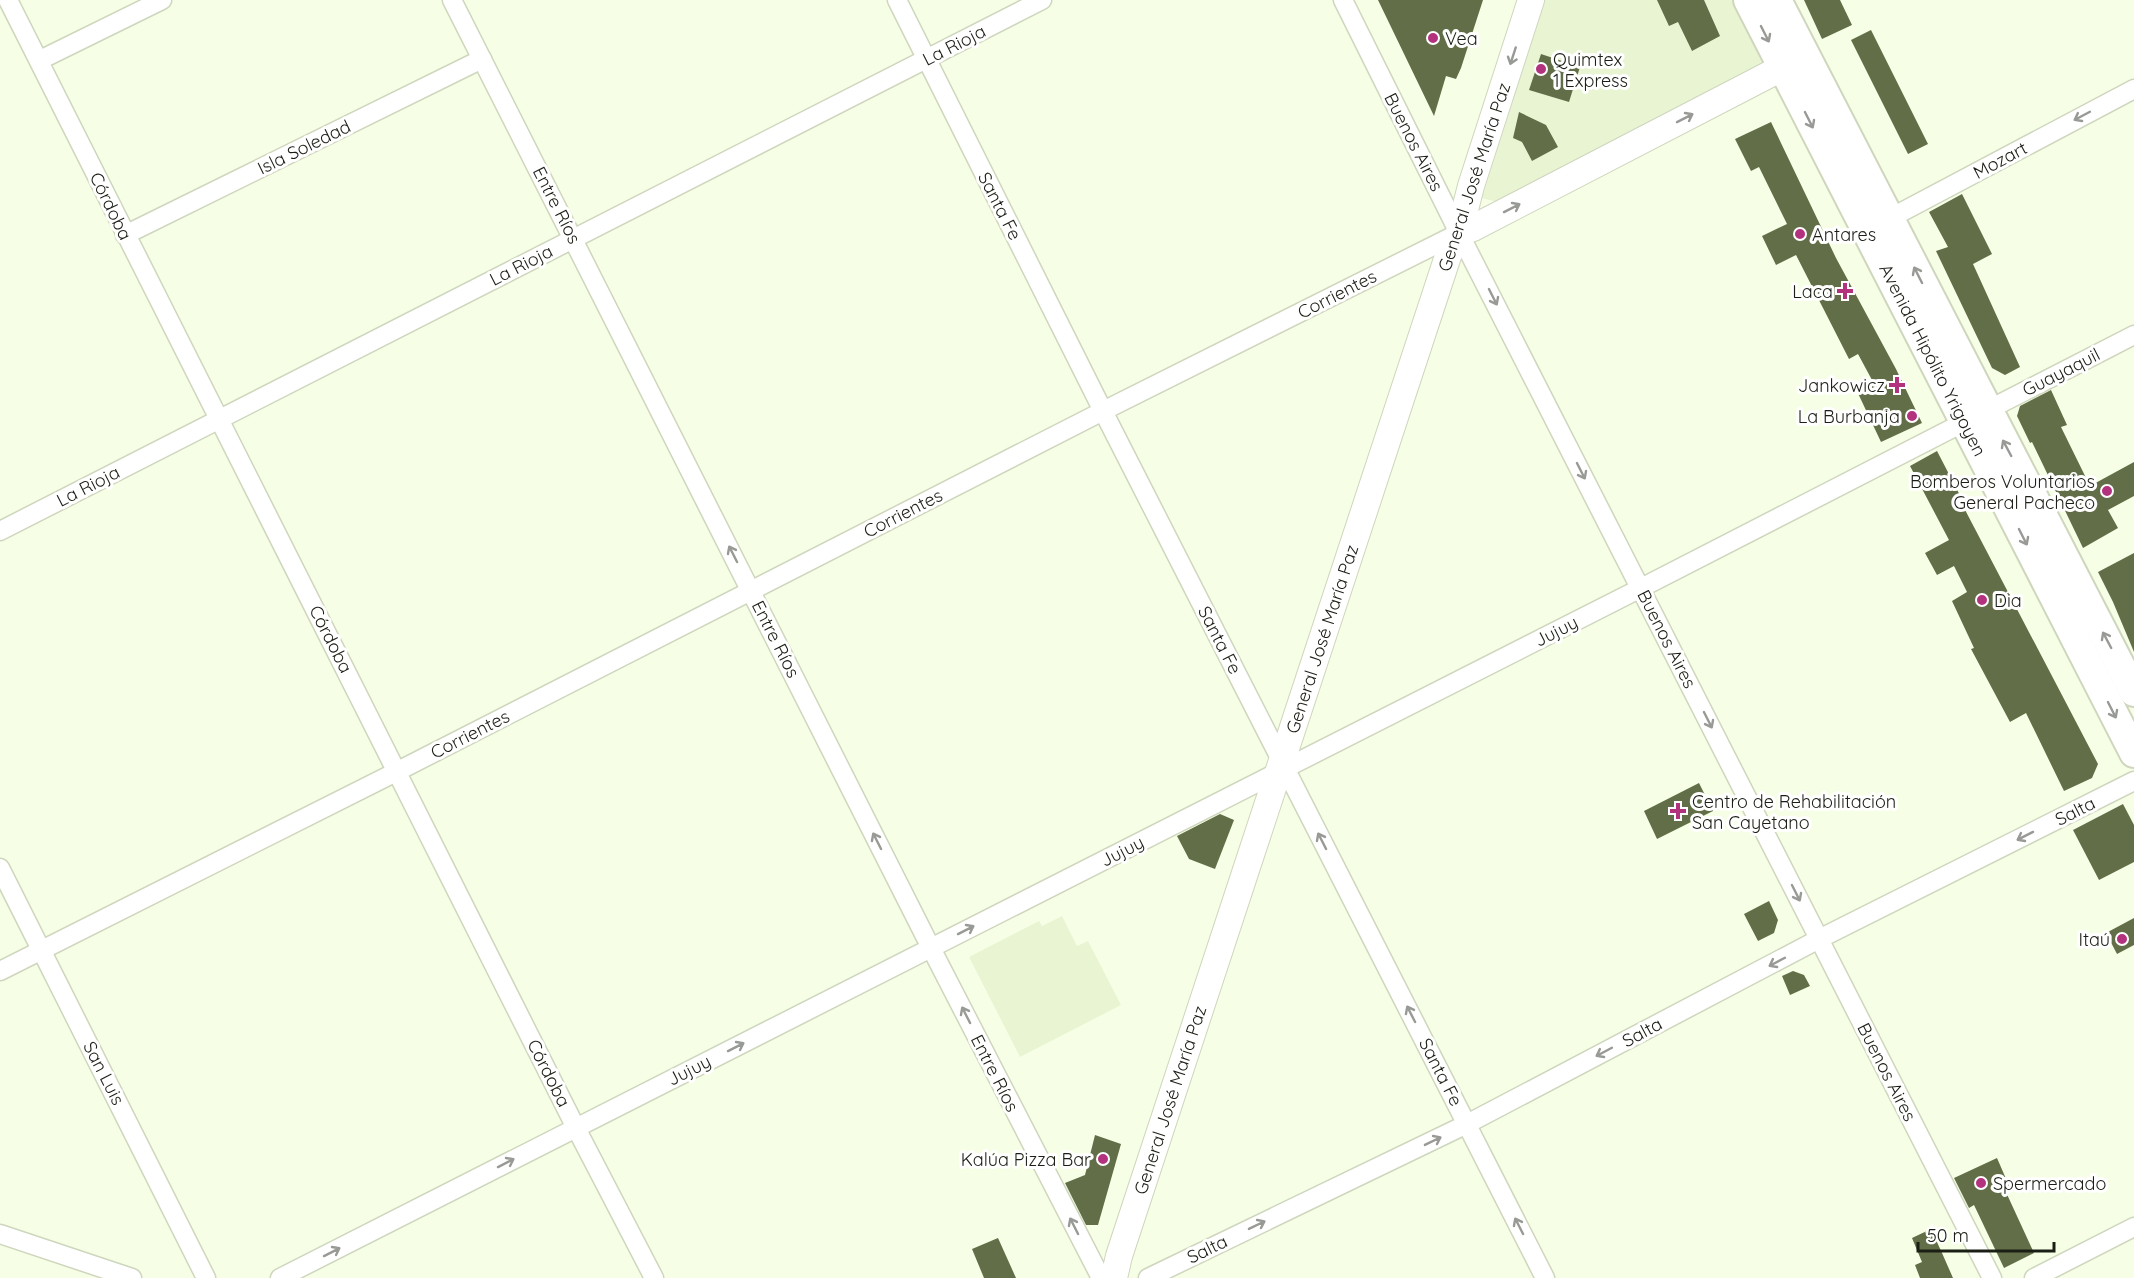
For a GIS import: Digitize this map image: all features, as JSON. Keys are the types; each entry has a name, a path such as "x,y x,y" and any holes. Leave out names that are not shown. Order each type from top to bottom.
{"main road":[{"name":"Avenida Hipólito Yrigoyen","path":"1748,0 1794,62 1878,224 1975,415 2134,753"},
{"name":"Avenida Hipólito Yrigoyen","path":"1777,0 1794,62"},
{"name":"Avenida Hipólito Yrigoyen","path":"1975,415 2130,675"}],"street":[{"name":"Córdoba","path":"8,0 576,1128 654,1278"},
{"path":"40,60 162,0"},
{"name":"Entre Ríos","path":"452,0 931,948 1101,1278"},
{"name":"Santa Fe","path":"897,0 1103,411 1545,1278"},
{"name":"La Rioja","path":"0,531 1042,0"},
{"name":"Buenos Aires","path":"1343,0 1466,235 1641,588 1992,1278"},
{"name":"General José María Paz","path":"1122,1278 1137,1255 1448,256 1466,235 1471,186 1531,0"},
{"name":"Isla Soledad","path":"125,235 482,59"},
{"name":"Corrientes","path":"0,971 398,771 1103,411 1466,235 1794,62"},
{"name":"Mozart","path":"1878,224 2134,89"},
{"name":"Guayaquil","path":"1975,415 2134,335"},
{"name":"Jujuy","path":"280,1278 1287,769 1975,415"},
{"name":"General José María Paz","path":"1114,1278 1119,1256 1287,769"},
{"name":"Salta","path":"1148,1278 1467,1124 1820,939 2134,781"},
{"name":"San Luis","path":"0,868 206,1278"},
{"path":"2034,1278 2134,1227"},
{"path":"0,1234 132,1278"}],"shaded area":[{"path":"1545,0 1736,0 1767,63 1497,202 1482,198"},
{"path":"1062,916 1077,946 1088,941 1121,1005 1020,1057 969,957 1039,921 1042,926"}],"building":[{"name":"Vea","path":"1378,0 1483,0 1461,68 1456,79 1446,76 1434,116"},
{"path":"1657,0 1704,0 1720,36 1692,51 1678,22 1669,26"},
{"path":"1804,0 1840,0 1852,25 1822,39"},
{"path":"1871,30 1928,144 1908,154 1851,40"},
{"path":"1541,54 1580,67 1569,102 1529,90"},
{"path":"1519,112 1546,125 1558,147 1532,161 1522,142 1513,138"},
{"path":"1771,122 1836,258 1896,369 1922,423 1881,442 1855,387 1872,380 1858,354 1849,359 1796,255 1776,265 1762,236 1787,224 1759,167 1751,171 1735,139"},
{"path":"1962,194 1992,254 1973,264 2020,367 2005,375 1992,368 1936,251 1948,247 1929,212"},
{"path":"2051,390 2067,425 2061,427 2090,486 2134,462 2134,496 2108,510 2118,528 2083,548 2017,416 2020,406"},
{"path":"1937,451 1965,505 1963,506 2098,764 2092,778 2064,791 2026,713 2010,722 1971,649 1974,648 1952,601 1967,592 1954,566 1937,575 1925,553 1949,540 1910,466"},
{"path":"2134,553 2134,652 2098,572"},
{"name":"Centro de Rehabilitación San Cayetano","path":"1699,783 1713,811 1657,839 1644,811"},
{"path":"2123,804 2134,825 2134,862 2099,880 2073,830"},
{"path":"1220,814 1234,820 1215,869 1189,859 1177,836"},
{"path":"1769,901 1778,920 1774,933 1758,941 1744,914"},
{"name":"Itaú","path":"2134,918 2134,945 2117,954 2106,933"},
{"path":"1793,971 1804,975 1810,986 1790,995 1782,976"},
{"path":"1095,1135 1121,1144 1098,1225 1086,1225 1065,1183 1085,1175"},
{"path":"1997,1158 2010,1188 2005,1190 2034,1253 2004,1268 1974,1205 1969,1208 1954,1178"},
{"path":"1931,1229 1953,1278 1920,1278 1915,1265 1922,1262 1912,1238"},
{"path":"998,1238 1016,1278 984,1278 972,1249"}],"place":[{"name":"Vea","path":"1433,38"},
{"name":"Quimtex 1 Express","path":"1541,69"},
{"name":"Antares","path":"1800,234"},
{"name":"Laca","path":"1845,291"},
{"name":"Jankowicz","path":"1897,385"},
{"name":"La Burbanja","path":"1912,416"},
{"name":"Bomberos Voluntarios General Pacheco","path":"2107,491"},
{"name":"Dia","path":"1982,600"},
{"name":"Centro de Rehabilitación San Cayetano","path":"1678,811"},
{"name":"Itaú","path":"2122,939"},
{"name":"Kalúa Pizza Bar","path":"1103,1159"},
{"name":"Spermercado","path":"1981,1183"}]}
